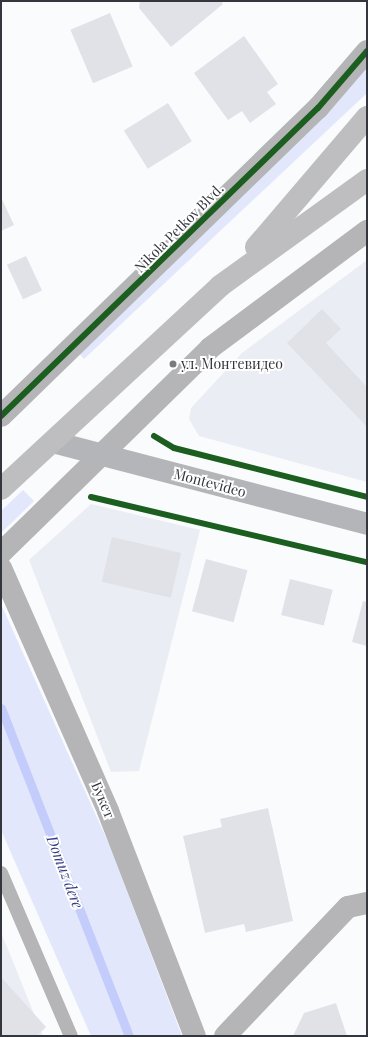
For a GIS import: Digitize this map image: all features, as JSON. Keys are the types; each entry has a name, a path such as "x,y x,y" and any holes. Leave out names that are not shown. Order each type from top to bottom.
{"highway":[{"path":"1,489 220,286 295,204 367,117"},
{"path":"220,286 367,180"}],"street":[{"name":"Nikola Petkov Blvd.","path":"1,416 318,108 367,51"},
{"path":"1,553 99,454 210,348 367,230"},
{"name":"Montevideo","path":"53,442 367,524"},
{"name":"Букет","path":"1,568 108,811 195,1036"},
{"path":"225,1036 348,907 367,903"}],"lane":[{"path":"1,873 71,1036"}],"shaded area":[{"path":"367,63 366,94 84,359 77,351"},
{"path":"367,260 367,482 199,436 189,419 191,408 242,353"},
{"path":"23,490 34,501 1,533 1,511"},
{"path":"91,504 200,530 139,771 111,772 29,560"},
{"path":"1,604 111,849 182,1036 91,1036 1,830"},
{"path":"1,932 43,1036 1,1036"}],"building":[{"path":"140,1 221,1 223,4 171,47 139,8"},
{"path":"110,13 133,66 93,83 70,30"},
{"path":"244,36 278,84 267,92 276,104 250,123 242,111 228,120 194,73"},
{"path":"168,103 192,141 148,169 124,131"},
{"path":"1,197 14,225 1,231"},
{"path":"26,256 42,290 23,299 7,265"},
{"path":"322,309 341,329 326,343 367,387 367,427 287,343"},
{"path":"112,537 181,553 171,598 102,582"},
{"path":"206,559 248,570 234,622 192,611"},
{"path":"290,579 333,590 324,626 281,615"},
{"path":"363,601 367,602 367,646 352,642"},
{"path":"268,808 293,921 246,932 244,924 205,933 183,836 222,827 220,819"},
{"path":"1,977 46,1027 37,1036 1,1036"},
{"path":"336,1003 347,1036 293,1036 304,1013"}],"waterway":[{"name":"Domuz dere","path":"1,708 129,1036"}],"cycle path":[{"path":"1,416 318,108 367,51"},
{"path":"154,436 174,448 367,497"},
{"path":"91,497 367,562"}],"place":[{"name":"ул. Монтевидео","path":"173,364"}]}
